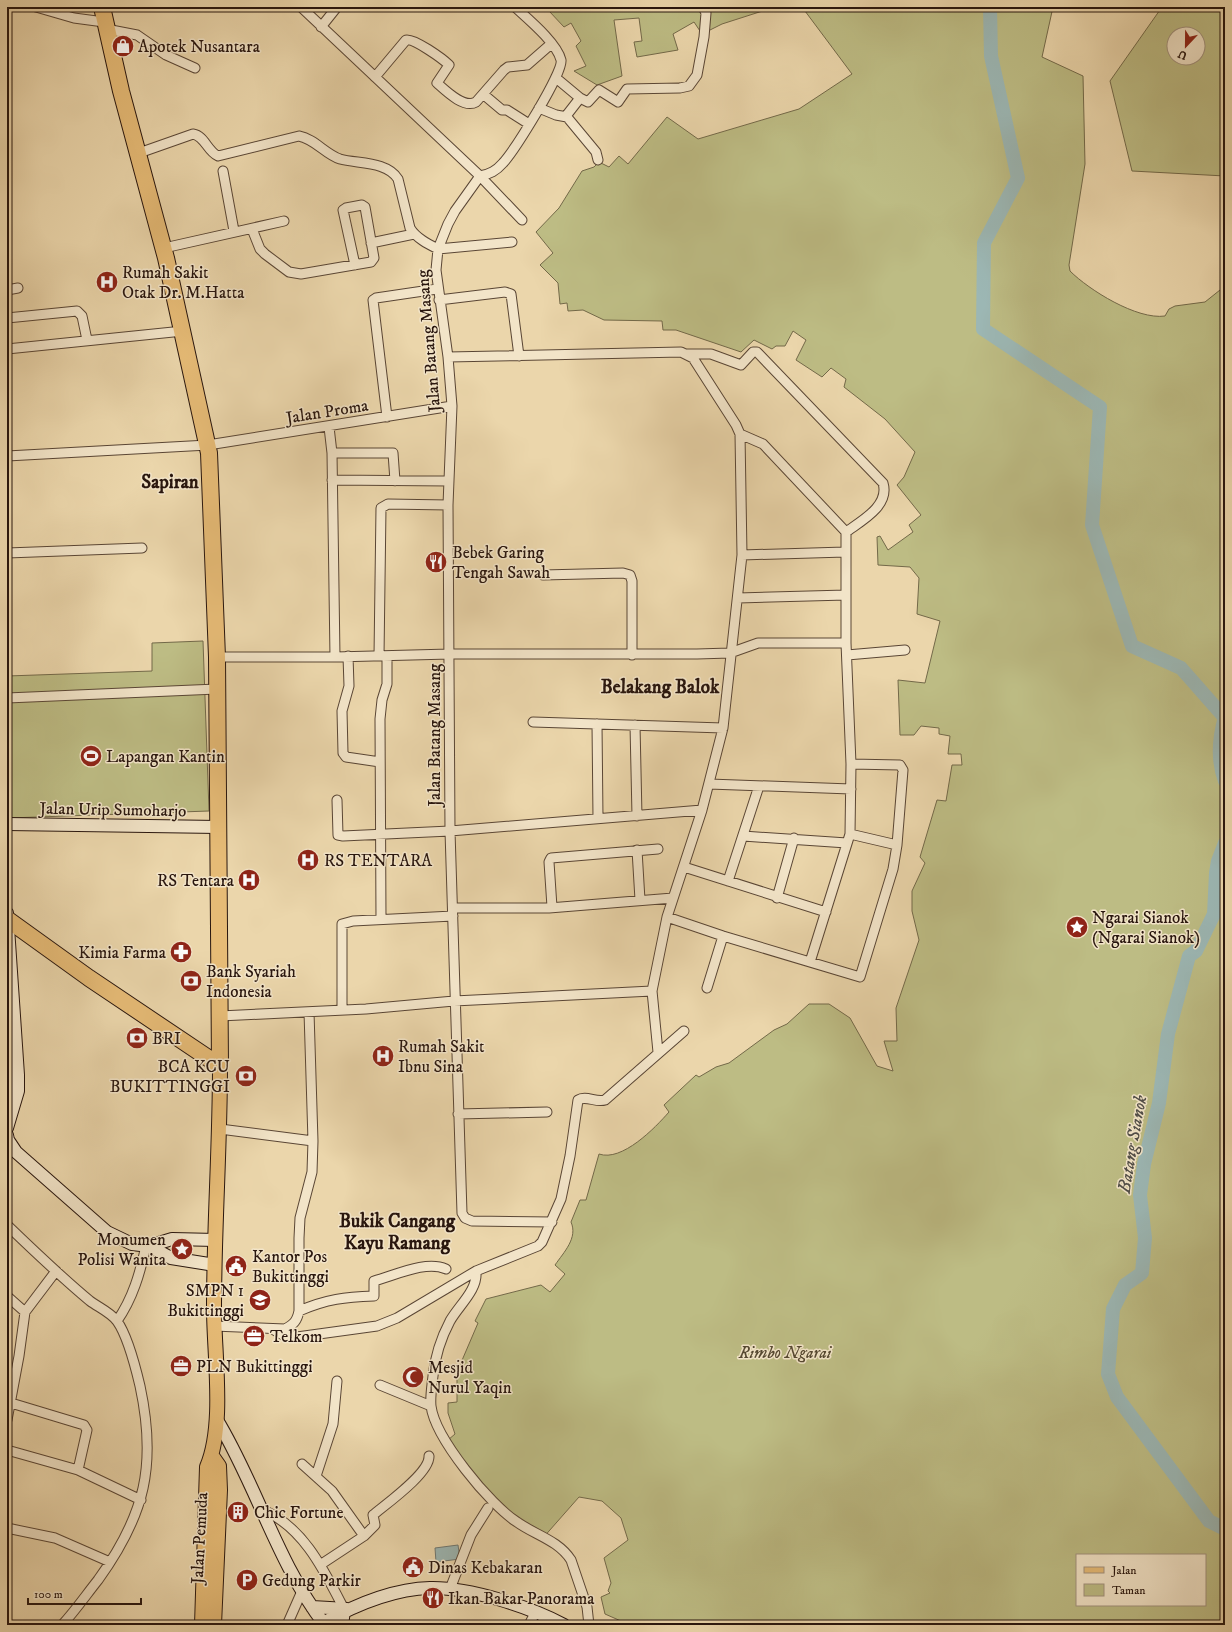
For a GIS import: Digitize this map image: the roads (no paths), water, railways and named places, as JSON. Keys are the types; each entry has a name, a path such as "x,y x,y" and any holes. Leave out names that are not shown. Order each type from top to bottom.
{"highway":[{"path":"104,19 121,91 164,248 208,445 213,518 217,657 220,1066"},
{"path":"7,919 89,978 220,1066"}],"main road":[{"name":"Jalan Pemuda","path":"202,1625 207,1467 212,1456 217,1420 214,1326 220,1129 220,1066"},
{"name":"Jalan Pemuda","path":"212,1456 219,1466 220,1490 214,1625"}],"street":[{"path":"36,7 74,18 104,19 137,35 166,55 194,68"},
{"path":"301,7 480,176 522,220"},
{"path":"321,27 337,7"},
{"path":"480,176 490,174 504,162 539,108 561,67 561,61 551,44 515,7"},
{"path":"556,78 580,98 588,102 599,90 618,102 626,88 680,88 689,86 697,75 704,37 706,13 703,7"},
{"path":"376,77 406,40 409,39 437,55 448,64 448,68 436,82 469,105 476,102 508,67 527,65 551,44"},
{"path":"483,94 501,109 506,110 529,124"},
{"path":"566,116 580,98"},
{"path":"539,108 556,115 566,116 596,152 598,160"},
{"path":"139,153 192,134 199,136 211,151 218,156 299,136 305,137 334,156 386,168 395,174 398,179 410,228 414,234 438,249 512,242"},
{"path":"223,171 234,231"},
{"name":"Jalan Batang Masang","path":"480,176 455,211 438,249 436,270 437,289 448,357 452,406 448,505 450,831 454,1001 462,1213 465,1218 472,1221 552,1222"},
{"path":"252,228 262,251 293,274 355,265 373,260 365,207 361,205 344,209 355,265"},
{"path":"164,248 234,231 284,221"},
{"path":"371,244 414,234"},
{"path":"7,290 18,288"},
{"path":"387,417 373,300 376,298 437,289"},
{"path":"439,300 504,292 511,294 519,356"},
{"path":"7,318 77,311 82,316 87,340"},
{"path":"7,349 183,331"},
{"path":"448,357 680,352 687,354 711,354 741,365 753,352 757,352 883,483 884,495 875,510 846,532"},
{"path":"658,1052 652,991 667,917 702,810 722,728 742,555 740,434 736,425 693,358 687,354"},
{"name":"Jalan Proma","path":"7,456 208,445 329,427 452,406"},
{"path":"329,427 332,453 335,657"},
{"path":"740,434 763,444 846,532 846,643 851,764 849,838 810,962"},
{"path":"332,453 393,453 395,481"},
{"path":"332,480 449,481"},
{"path":"381,919 380,719 381,704 387,684 383,656 381,508 388,504 448,505"},
{"path":"7,553 142,548"},
{"path":"742,555 845,552"},
{"path":"543,575 623,573 630,575 632,581 632,655"},
{"path":"738,598 846,595"},
{"path":"217,657 335,657 450,654 632,655 730,653 758,643 846,643"},
{"path":"847,655 905,650"},
{"path":"348,656 348,691 342,711 343,753 346,757 365,758 370,761 380,762"},
{"path":"7,698 217,689"},
{"path":"533,722 722,728"},
{"path":"597,724 598,818"},
{"path":"635,725 637,816"},
{"path":"667,917 723,936 860,977 890,880 897,846 902,766 851,764"},
{"path":"709,784 851,789"},
{"path":"728,881 759,786"},
{"path":"337,800 338,835 343,836 450,831 702,810"},
{"name":"Jalan Urip Sumoharjo","path":"7,824 219,827"},
{"path":"743,836 849,838 897,846"},
{"path":"777,898 794,838"},
{"path":"552,908 549,862 551,858 658,849"},
{"path":"637,850 640,900"},
{"path":"684,867 777,898 826,912"},
{"path":"342,1010 342,924 345,922 453,912 552,908 673,898"},
{"path":"7,911 18,1075 18,1091 8,1123"},
{"path":"707,988 723,936"},
{"path":"220,1016 366,1009 454,1001 652,991"},
{"path":"214,1326 274,1330 285,1329 292,1326 298,1318 300,1311 299,1238 302,1213 311,1179 313,1141 309,1012"},
{"path":"274,1330 283,1335 297,1337 377,1326 397,1318 476,1271 533,1250 542,1242 560,1204 566,1181 578,1100 584,1098 597,1101 604,1100 684,1031"},
{"path":"458,1114 547,1112"},
{"path":"220,1129 313,1141"},
{"path":"7,1135 8,1140 16,1152 107,1232 132,1244 147,1246 171,1258 215,1265"},
{"path":"7,1225 90,1300 117,1321 134,1361 146,1420 148,1447 141,1500 130,1528 110,1562 62,1625"},
{"path":"147,1246 172,1239 216,1240"},
{"path":"117,1321 126,1308 139,1276 147,1246"},
{"path":"300,1311 320,1302 344,1297 374,1296 374,1281 424,1267 439,1265 446,1269"},
{"path":"7,1420 25,1312 56,1270"},
{"path":"476,1271 477,1278 473,1287 450,1322 439,1347 434,1369 431,1406 435,1418 447,1441 482,1492 510,1518 529,1531 558,1545 567,1554 571,1560 587,1607 589,1625"},
{"path":"7,1296 25,1312"},
{"path":"316,1476 333,1424 336,1381"},
{"path":"380,1385 431,1406"},
{"path":"11,1403 84,1425 87,1430 78,1470"},
{"path":"217,1420 240,1462 261,1509 302,1591 323,1624 345,1609 399,1592 430,1588 450,1589 499,1600 536,1611 564,1625"},
{"path":"7,1450 78,1470 141,1500"},
{"path":"320,1565 364,1536 375,1525 373,1515 418,1476 427,1465 429,1456"},
{"path":"302,1464 332,1491 364,1536"},
{"path":"450,1589 474,1529 488,1508"},
{"path":"261,1509 273,1514 291,1528 320,1565 345,1609 342,1625"},
{"path":"7,1528 55,1538 110,1562"},
{"path":"287,1625 302,1591"},
{"path":"312,1606 345,1609"},
{"path":"529,1625 536,1611"}],"water":[{"path":"458,1545 460,1559 436,1562 435,1548"}],"waterway":[{"path":"990,7 991,56 1018,178 984,243 983,329 1100,407 1092,525 1132,646 1181,668 1225,718"},
{"name":"Batang Sianok","path":"1225,717 1221,733 1220,749 1222,773 1225,781"},
{"name":"Batang Sianok","path":"1225,843 1218,861 1216,873 1214,914 1196,951 1189,956 1168,1034 1159,1103 1144,1164 1140,1195 1145,1238 1142,1273 1125,1285 1113,1309 1108,1374 1117,1397 1209,1521 1225,1529"}],"place":[{"name":"Apotek Nusantara","path":"123,46"},
{"name":"Rumah Sakit Otak Dr. M.Hatta","path":"107,282"},
{"name":"Bebek Garing Tengah Sawah","path":"436,562"},
{"name":"Lapangan Kantin","path":"91,756"},
{"name":"RS TENTARA","path":"308,860"},
{"name":"RS Tentara","path":"249,880"},
{"name":"Ngarai Sianok (Ngarai Sianok)","path":"1077,927"},
{"name":"Kimia Farma","path":"181,952"},
{"name":"Bank Syariah Indonesia","path":"191,981"},
{"name":"BRI","path":"137,1038"},
{"name":"Rumah Sakit Ibnu Sina","path":"383,1056"},
{"name":"BCA KCU BUKITTINGGI","path":"246,1076"},
{"name":"Monumen Polisi Wanita","path":"182,1249"},
{"name":"Kantor Pos Bukittinggi","path":"236,1266"},
{"name":"SMPN 1 Bukittinggi","path":"260,1300"},
{"name":"Telkom","path":"254,1336"},
{"name":"PLN Bukittinggi","path":"181,1366"},
{"name":"Mesjid Nurul Yaqin","path":"413,1377"},
{"name":"Chic Fortune","path":"238,1512"},
{"name":"Dinas Kebakaran","path":"413,1567"},
{"name":"Gedung Parkir","path":"247,1580"},
{"name":"Ikan Bakar Panorama","path":"433,1598"}],"district":[{"name":"Sapiran","path":"170,481"},
{"name":"Belakang Balok","path":"660,686"},
{"name":"Bukik Cangang Kayu Ramang","path":"397,1231"}],"park label":[{"name":"Rimbo Ngarai","path":"785,1352"}]}
